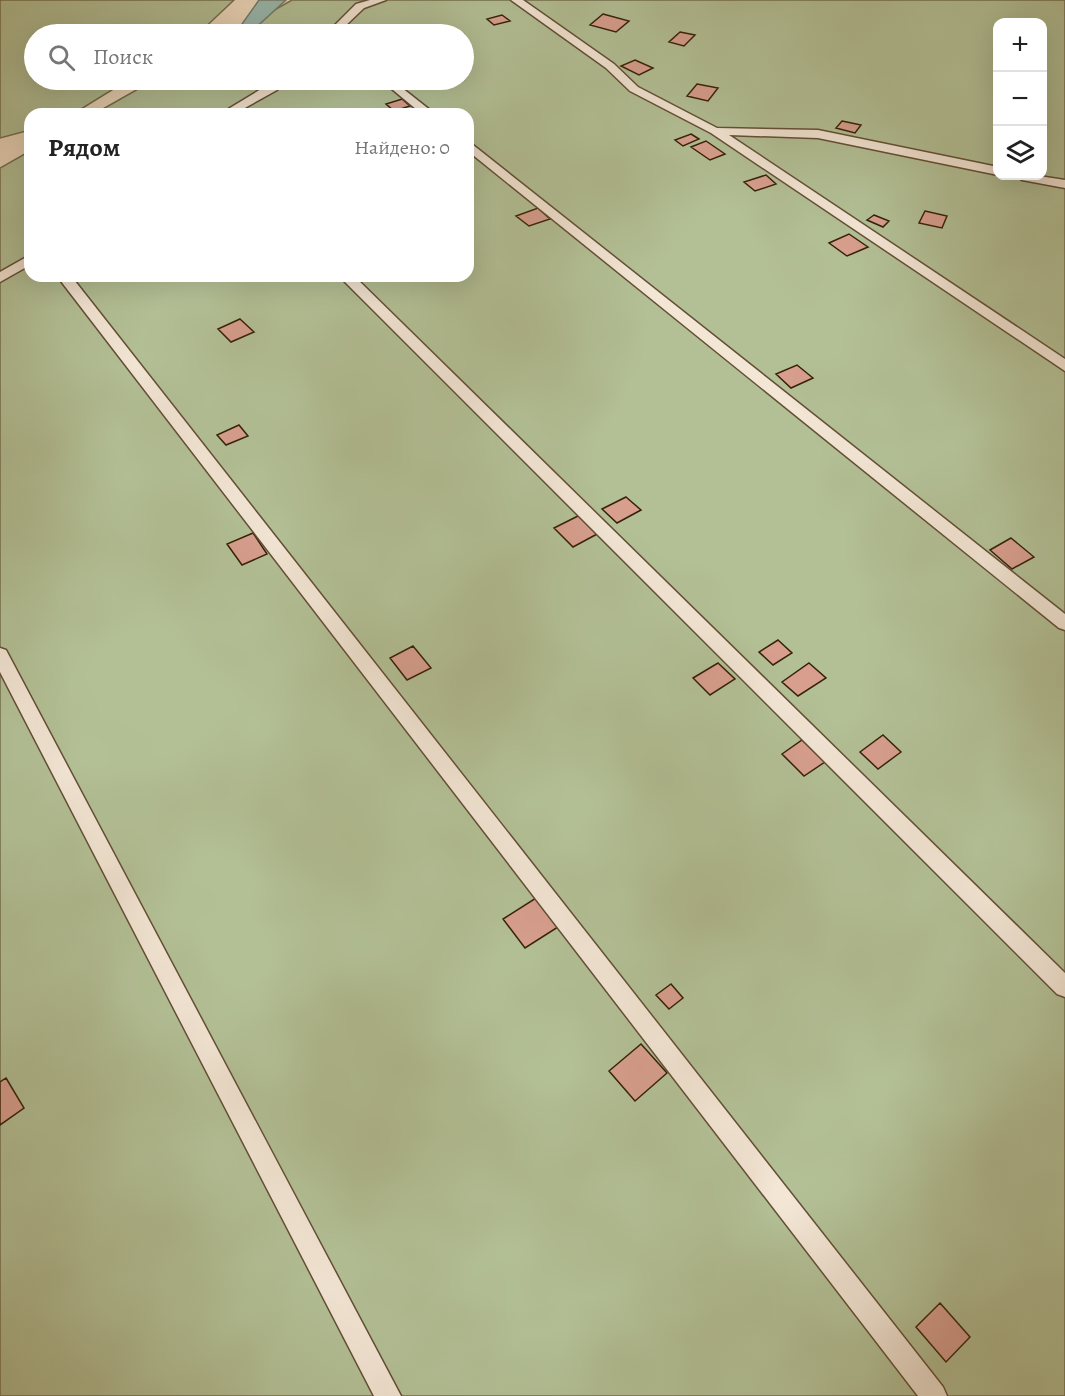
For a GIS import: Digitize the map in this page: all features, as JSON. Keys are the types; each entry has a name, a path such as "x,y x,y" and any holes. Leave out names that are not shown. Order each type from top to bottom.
{"lane":[{"path":"344,24 360,6 381,0"},
{"path":"516,0 610,66 634,89 715,131 1065,366"},
{"path":"237,108 269,90"},
{"path":"399,90 421,108"},
{"path":"715,131 818,134 993,170"},
{"path":"474,150 1065,623"},
{"path":"1044,180 1065,184"},
{"path":"0,278 24,263"},
{"path":"69,282 934,1396"},
{"path":"352,282 1065,987"},
{"path":"0,655 388,1396"}],"green space":[{"path":"0,0 234,0 209,24 24,24 24,90 112,90 83,108 24,108 24,132 0,138"},
{"path":"292,0 1065,0 1065,1396 0,1396 0,168 24,154 24,282 474,282 474,108 105,108 136,90 474,90 474,24 250,24"}],"water":[{"path":"259,0 286,0 260,24 242,24"}],"building":[{"path":"603,14 629,21 616,32 590,25"},
{"path":"502,15 510,21 494,25 487,19"},
{"path":"680,32 695,35 684,46 669,42"},
{"path":"635,60 653,68 639,75 621,66"},
{"path":"697,84 718,88 708,101 687,96"},
{"path":"402,99 410,106 391,108 386,104"},
{"path":"842,121 861,125 855,133 836,128"},
{"path":"691,134 699,139 683,146 675,140"},
{"path":"706,141 725,154 710,160 691,147"},
{"path":"766,175 776,184 755,191 744,182"},
{"path":"538,208 550,219 529,226 516,216"},
{"path":"925,211 947,216 942,228 919,223"},
{"path":"874,215 889,221 883,227 867,220"},
{"path":"849,234 868,247 847,256 829,243"},
{"path":"240,319 254,332 231,342 218,329"},
{"path":"797,365 813,378 791,388 776,374"},
{"path":"239,425 248,436 226,445 217,435"},
{"path":"626,497 641,510 617,523 602,509"},
{"path":"580,515 599,533 573,547 554,528"},
{"path":"253,533 267,554 242,565 227,544"},
{"path":"1011,538 1034,557 1012,569 990,550"},
{"path":"778,640 792,653 773,665 759,652"},
{"path":"413,646 431,668 407,680 390,658"},
{"path":"718,663 735,679 710,695 693,678"},
{"path":"809,663 826,678 798,696 782,682"},
{"path":"883,735 901,752 878,769 860,752"},
{"path":"802,740 825,762 804,776 782,754"},
{"path":"536,898 558,927 525,948 503,919"},
{"path":"671,984 683,998 669,1009 656,995"},
{"path":"641,1044 667,1073 635,1101 609,1071"},
{"path":"6,1078 24,1108 0,1125 0,1082"},
{"path":"940,1303 970,1337 946,1362 916,1327"}]}
